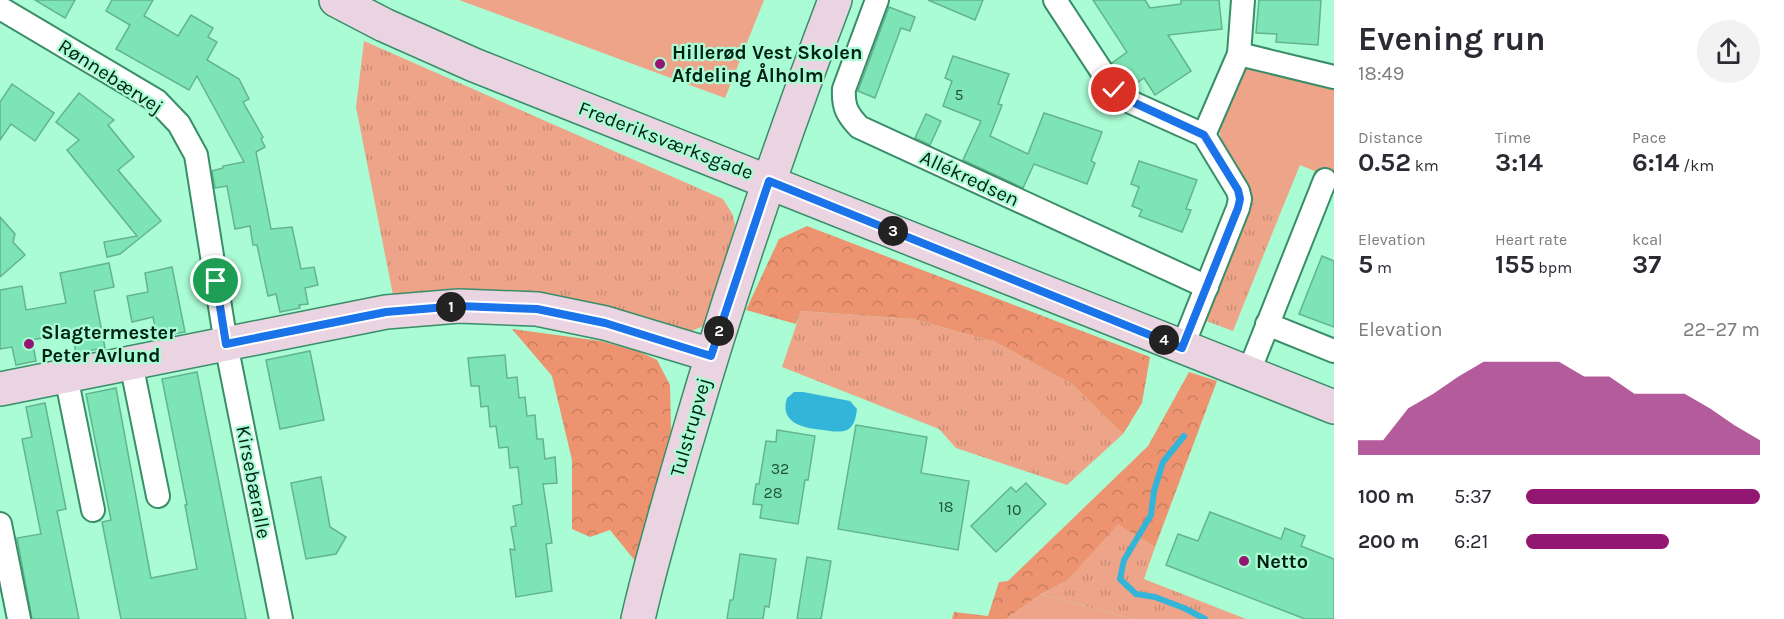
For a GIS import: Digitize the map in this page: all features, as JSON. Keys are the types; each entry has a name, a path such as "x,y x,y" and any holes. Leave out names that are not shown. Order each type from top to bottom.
{"street":[{"name":"Frederiksværksgade","path":"336,0 384,25 474,65 1334,407"},
{"name":"Tulstrupvej","path":"638,619 651,559 711,356 769,181 835,0"},
{"name":"Allékredsen","path":"877,0 843,89 843,104 847,114 859,127 1207,287"},
{"path":"1055,0 1114,90 1126,99 1204,135 1233,182 1240,199 1182,348"},
{"path":"1204,135 1239,54 1243,0"},
{"name":"Rønnebærvej","path":"0,8 157,100 179,124 196,155 226,344"},
{"path":"1239,54 1334,77"},
{"path":"1248,374 1325,180"},
{"path":"0,389 386,312 459,306 537,309 594,320 711,356"},
{"path":"1267,324 1334,351"},
{"name":"Kirsebæralle","path":"226,344 281,619"},
{"path":"131,363 158,496"},
{"path":"66,376 93,510"},
{"path":"0,524 19,619"}],"green space":[{"path":"459,0 764,0 725,98"},
{"path":"364,41 723,199 733,215 735,225 706,325 687,333 393,295 356,107"},
{"path":"1240,62 1334,90 1334,179 1300,165 1280,214 1247,200 1224,149 1219,131"},
{"path":"1251,201 1280,214 1233,331 1201,319"},
{"path":"807,226 1150,357 1142,403 1123,434 1072,384 995,342 913,319 801,311 796,324 746,310 779,239"},
{"path":"801,311 913,319 995,342 1072,384 1123,434 1067,485 956,448 939,429 782,367"},
{"path":"512,329 601,341 640,352 657,360 670,385 671,430 636,562 610,530 590,537 572,529 572,460 552,376"},
{"path":"1189,372 1217,381 1155,547 1118,524 1068,580 1041,594 1006,619 952,619 954,612 988,616 999,582 1008,581 1148,446"},
{"path":"1118,523 1155,547 1144,579 1246,619 1133,619 1041,594 1068,580"},
{"path":"1041,594 1133,619 1006,619"}],"water":[{"path":"794,392 850,401 857,409 856,418 850,428 838,432 801,426 794,423 786,413 787,398"}],"building":[{"path":"35,0 75,0 65,18"},
{"path":"112,0 153,0 144,16 178,36 191,15 213,28 208,37 217,42 207,60 239,79 249,99 243,102 263,137 261,139 265,147 256,152 271,229 292,227 301,269 314,267 318,285 305,288 308,304 280,312 276,294 268,296 257,245 253,245 250,226 235,229 227,186 215,188 212,171 223,168 223,166 244,162 197,76 189,90 116,49 130,25 106,11"},
{"path":"928,0 983,0 975,20"},
{"path":"1093,0 1145,0 1150,8 1181,4 1181,0 1219,0 1222,29 1168,35 1191,71 1155,95 1144,78 1131,87 1112,63 1127,52"},
{"path":"1259,0 1321,0 1318,45 1276,42 1277,34 1256,33"},
{"path":"889,7 915,17 910,31 901,28 875,98 858,91"},
{"path":"953,56 1009,74 998,104 1002,105 990,136 1028,154 1044,113 1102,132 1091,161 1095,163 1087,184 1034,164 1023,188 963,160 981,121 943,106 952,81 945,78"},
{"path":"12,84 54,113 35,141 11,124 0,140 0,102"},
{"path":"79,93 114,120 108,125 134,157 118,170 161,221 120,254 107,257 104,242 137,236 67,150 79,140 56,122"},
{"path":"926,114 941,121 930,145 915,138"},
{"path":"1139,161 1197,180 1186,209 1191,210 1182,232 1139,216 1142,210 1132,206 1139,187 1131,184"},
{"path":"0,217 15,234 13,242 25,255 0,277"},
{"path":"1322,256 1334,261 1334,327 1299,314"},
{"path":"109,263 114,287 94,291 105,348 76,353 72,332 32,340 36,361 16,365 12,347 0,349 0,290 22,286 26,310 66,303 60,273"},
{"path":"172,267 185,332 157,337 153,317 132,322 127,296 148,292 145,273"},
{"path":"310,351 324,420 280,429 266,360"},
{"path":"505,355 507,378 517,377 519,398 525,397 527,416 535,415 537,439 543,439 545,459 555,457 557,483 543,484 552,543 546,544 552,591 516,597 510,549 515,550 511,527 516,526 513,506 522,504 518,467 510,468 508,447 499,448 496,426 490,427 488,406 481,407 479,386 471,386 468,358"},
{"path":"197,372 246,619 121,619 102,522 111,520 86,394 116,388 151,578 197,569 162,379"},
{"path":"45,403 66,509 57,511 79,619 32,619 17,538 41,534 22,439 32,437 26,407"},
{"path":"856,425 927,437 921,473 969,481 958,550 838,529"},
{"path":"777,430 815,436 798,524 760,518 762,505 753,504 756,484 759,484 766,441 776,442"},
{"path":"321,477 330,527 346,537 336,554 306,559 291,483"},
{"path":"1026,483 1046,504 996,552 971,526 1011,487 1016,492"},
{"path":"1210,512 1281,539 1285,528 1305,536 1301,546 1334,559 1334,619 1305,619 1166,565 1178,534 1198,541"},
{"path":"740,554 776,559 769,607 765,606 763,619 727,619 730,600 733,600"},
{"path":"807,557 831,561 821,619 797,619"}],"waterway":[{"path":"1184,436 1163,462 1154,491 1151,515 1124,560 1120,579 1136,594 1155,597 1205,619"}],"place":[{"name":"Hillerød Vest Skolen Afdeling Ålholm","path":"660,64"},
{"name":"Slagtermester Peter Avlund","path":"29,344"},
{"name":"Netto","path":"1244,561"}],"route":[{"path":"216,281 226,344 386,312 459,306 537,309 605,323 711,356 769,181 1182,348 1238,208 1240,199 1238,190 1204,135 1126,99 1114,90"}]}
